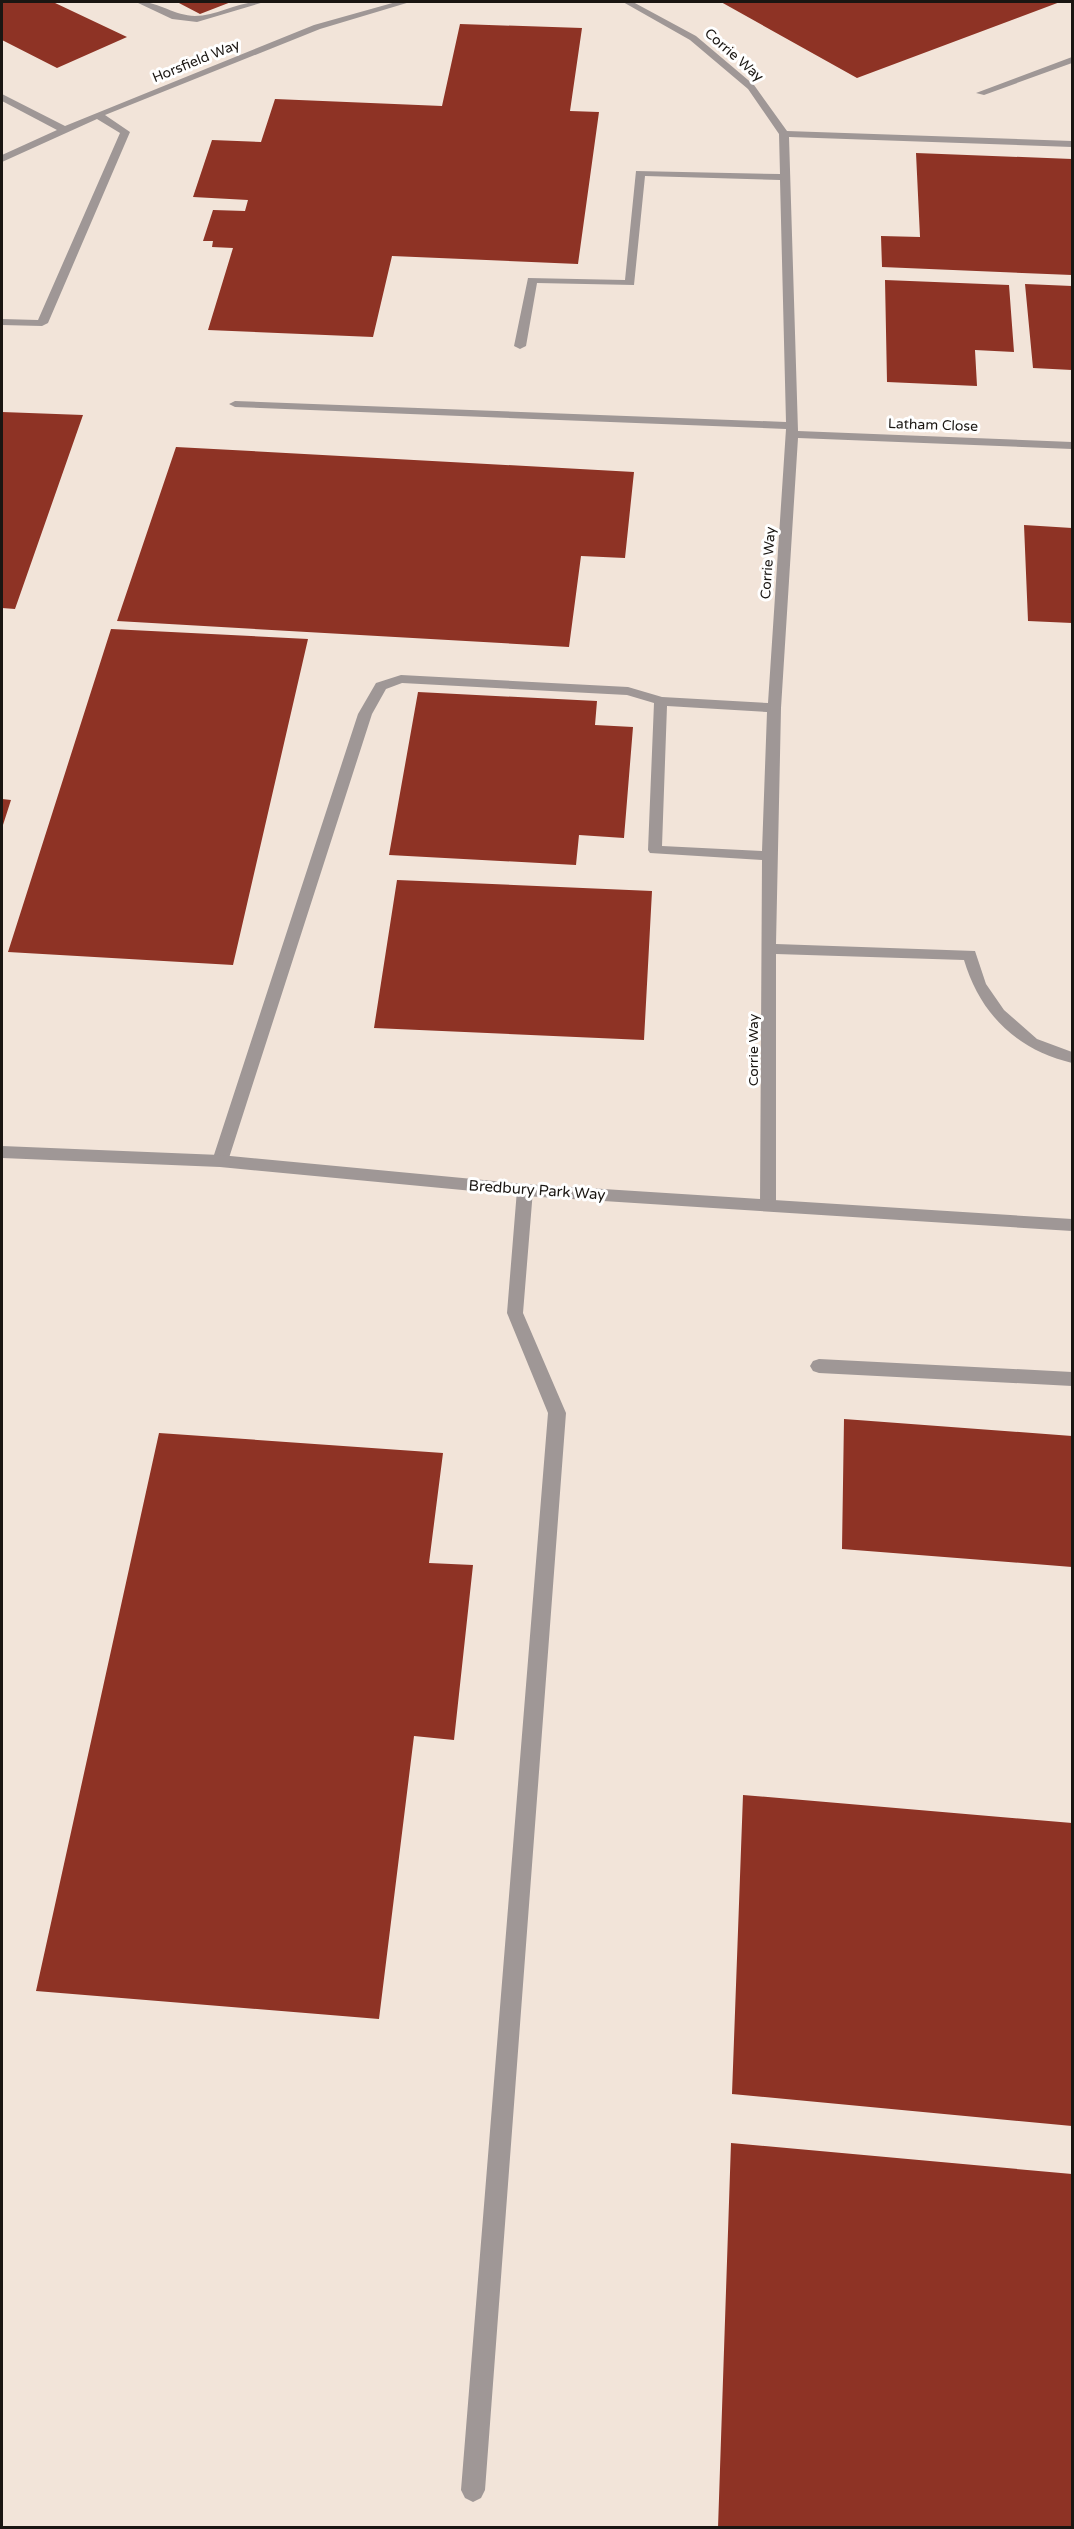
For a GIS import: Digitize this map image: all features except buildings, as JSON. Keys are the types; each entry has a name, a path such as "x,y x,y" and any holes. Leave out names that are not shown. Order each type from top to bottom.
{"street":[{"path":"141,2 175,17 197,19 259,2"},
{"name":"Horsfield Way","path":"2,159 97,115 317,27 405,2"},
{"name":"Corrie Way","path":"627,2 693,39 751,87 784,134 791,430 774,708 769,856 768,1204"},
{"path":"981,93 1072,60"},
{"path":"2,97 65,130"},
{"path":"2,322 42,323 125,132 97,115"},
{"path":"784,134 1072,144"},
{"path":"520,346 532,280 630,283 640,173 785,177"},
{"name":"Latham Close","path":"235,404 791,430 1072,446"},
{"path":"220,1161 365,714 381,686 401,679 437,680 628,691 661,701 774,708"},
{"path":"661,701 655,850 769,856"},
{"path":"769,949 970,955 979,985 999,1014 1032,1043 1072,1058"},
{"name":"Bredbury Park Way","path":"2,1152 220,1161 525,1190 1072,1225"},
{"path":"473,2490 557,1413 515,1314 525,1190"},
{"path":"819,1366 1072,1379"}]}
